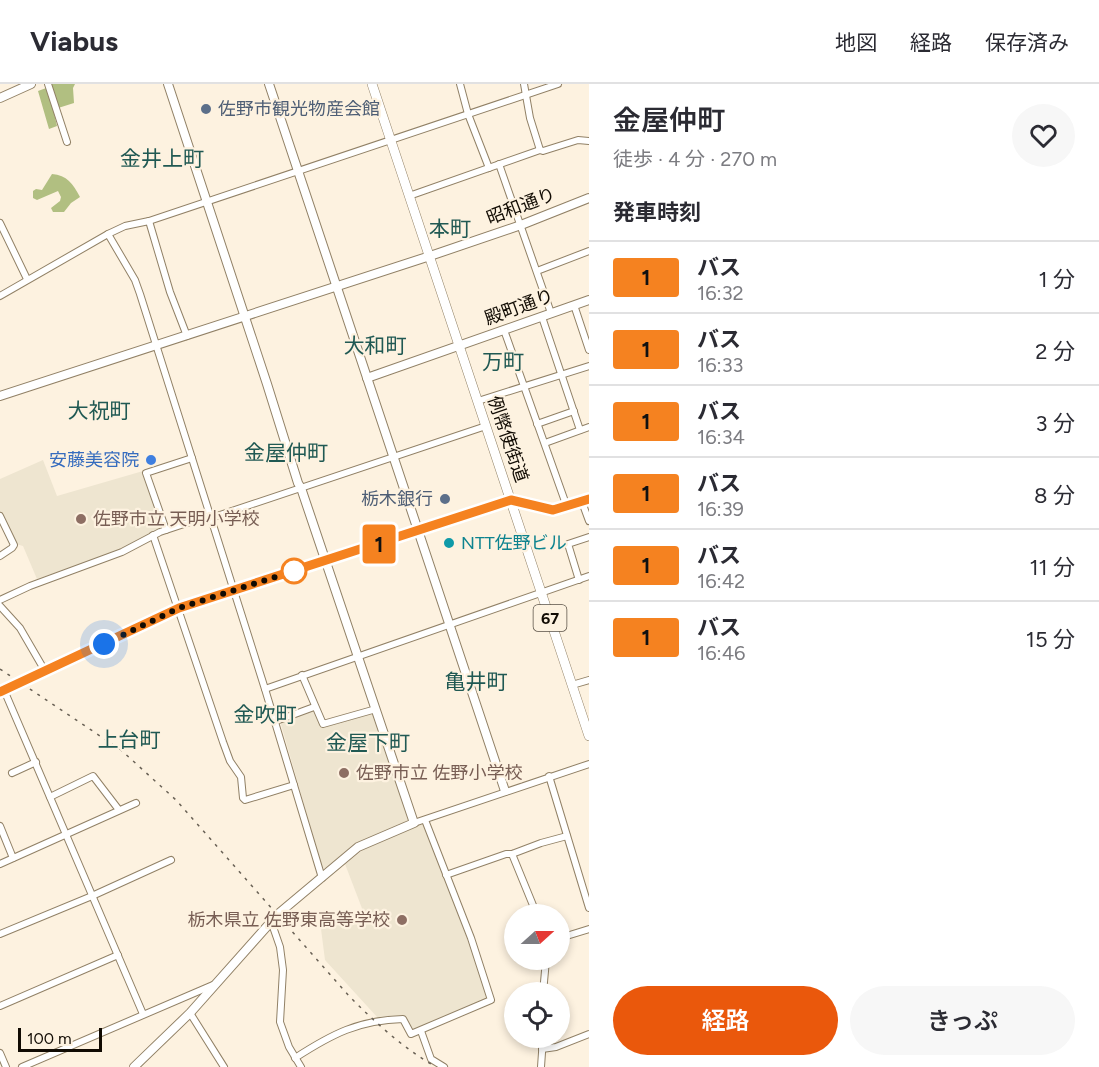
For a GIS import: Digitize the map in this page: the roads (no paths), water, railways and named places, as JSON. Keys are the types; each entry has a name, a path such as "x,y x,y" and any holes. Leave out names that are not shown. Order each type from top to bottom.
{"main road":[{"name":"例幣使街道","path":"376,85 391,140 572,685 587,721 589,736"}],"street":[{"path":"0,98 31,84"},
{"path":"48,84 68,142"},
{"path":"168,84 297,483 301,488 414,823"},
{"path":"269,84 505,791"},
{"path":"460,84 468,114 489,168"},
{"path":"524,84 540,150"},
{"path":"0,296 125,226 148,221 558,84"},
{"path":"410,196 540,150 543,152 578,140 589,141"},
{"path":"499,164 551,313"},
{"name":"昭和通り","path":"0,396 430,256 521,225 589,198"},
{"path":"148,221 170,292 187,336"},
{"path":"0,223 3,239 27,279"},
{"path":"108,234 135,280 276,721 322,878"},
{"path":"537,271 589,251"},
{"name":"殿町通り","path":"367,378 589,300"},
{"path":"574,305 588,345"},
{"path":"542,317 580,430"},
{"path":"504,330 567,507"},
{"path":"478,401 589,366"},
{"path":"537,424 574,411"},
{"path":"0,600 30,586 122,552 166,530 486,426"},
{"path":"544,443 589,427"},
{"path":"166,530 146,473 192,458"},
{"path":"144,1014 36,762 2,691 179,608 511,500 547,509 567,507 586,500 589,521"},
{"path":"0,516 14,544 0,556"},
{"path":"153,535 223,742 230,761 241,777 243,798 245,800 294,785"},
{"path":"579,580 568,544 589,537"},
{"path":"265,689 589,576"},
{"path":"0,606 20,628 45,671"},
{"path":"302,675 321,723 326,725 376,709"},
{"path":"572,685 589,680"},
{"path":"276,721 314,707"},
{"path":"12,773 36,762"},
{"path":"134,1067 190,1013 270,921 358,847 414,823 589,764"},
{"path":"50,797 93,776 119,810"},
{"path":"549,776 589,909"},
{"path":"0,864 136,803"},
{"path":"295,1058 319,1042 359,1024 378,1020 403,1019 411,1034 491,1000 471,938 424,820"},
{"path":"0,826 13,858"},
{"path":"446,875 567,836"},
{"path":"513,854 533,904"},
{"path":"0,934 171,860"},
{"path":"270,921 280,947 283,970 280,1022 301,1067"},
{"path":"570,935 589,929"},
{"path":"0,1006 118,955"},
{"path":"22,1067 216,984"},
{"path":"190,1013 224,1067"},
{"path":"421,1031 431,1059 444,1067"},
{"path":"541,1067 542,1049 556,1047 589,1034"},
{"path":"0,1053 6,1067"}],"railway":[{"path":"0,669 121,750 176,800 350,997 391,1035 436,1067"}],"place":[{"name":"佐野市観光物産会館","path":"206,109"},
{"name":"安藤美容院","path":"151,460"},
{"name":"栃木銀行","path":"445,499"},
{"name":"佐野市立 天明小学校","path":"81,519"},
{"name":"NTT佐野ビル","path":"449,543"},
{"name":"佐野市立 佐野小学校","path":"344,773"},
{"name":"栃木県立 佐野東高等学校","path":"402,920"}],"district":[{"name":"金井上町","path":"162,159"},
{"name":"本町","path":"450,229"},
{"name":"大和町","path":"375,346"},
{"name":"万町","path":"503,362"},
{"name":"大祝町","path":"99,411"},
{"name":"金屋仲町","path":"286,453"},
{"name":"亀井町","path":"476,682"},
{"name":"金吹町","path":"265,715"},
{"name":"上台町","path":"129,740"},
{"name":"金屋下町","path":"368,743"}]}
